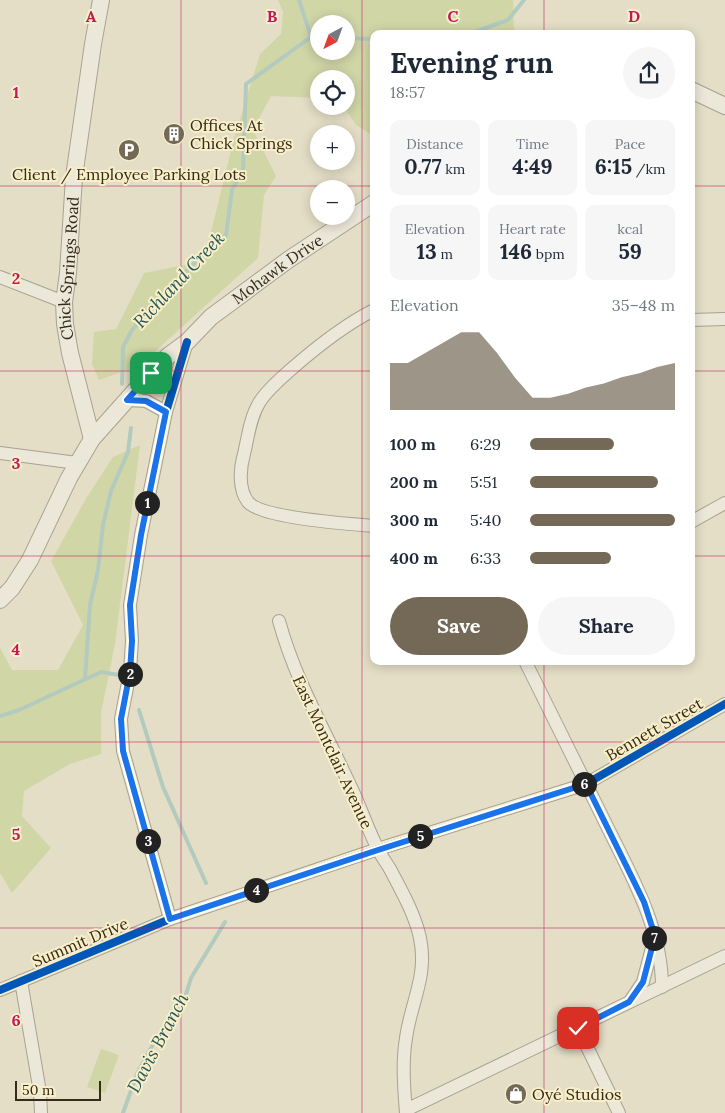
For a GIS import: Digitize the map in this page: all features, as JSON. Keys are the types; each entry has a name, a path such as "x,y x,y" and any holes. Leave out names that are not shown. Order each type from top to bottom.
{"street":[{"name":"Chick Springs Road","path":"92,439 70,353 65,324 64,302 68,273 74,177 92,44 101,0"},
{"path":"695,92 725,106"},
{"name":"Mohawk Drive","path":"92,439 168,356 186,342 211,317 235,298 370,206"},
{"path":"0,277 64,302"},
{"path":"370,312 347,326 302,359 259,402 252,416 240,470 243,490 248,502 260,510 309,519 370,526"},
{"path":"695,320 725,319"},
{"name":"Mohawk Drive","path":"170,919 123,751 121,719 130,672 132,641 130,605 141,535 166,412 186,342"},
{"path":"127,400 146,401 166,412"},
{"path":"0,600 12,588 30,560 77,464 92,439"},
{"path":"0,453 77,464"},
{"path":"695,520 725,502"},
{"name":"East Montclair Avenue","path":"278,621 298,679 350,784 378,850 389,867 415,920 422,953 421,980 405,1040 403,1078 406,1112"},
{"path":"528,665 644,902 655,936 662,967 662,987"},
{"name":"Bennett Street","path":"170,919 586,784 725,704"},
{"name":"Summit Drive","path":"0,990 170,919"},
{"path":"629,1002 643,982 655,936"},
{"path":"406,1112 725,956"},
{"path":"21,981 40,1092 41,1113"},
{"path":"578,1028 619,1113"}],"green space":[{"path":"278,0 513,0 514,30 370,30 370,134 356,125 349,115 355,115 355,70 310,70 310,98 271,96 253,130 276,176 264,195 258,258 139,366 99,380 92,364 94,332 116,329 144,273 204,261 233,142 260,54 281,34 283,12"},
{"path":"140,445 115,644 101,713 101,754 70,764 24,791 22,816 51,848 12,893 0,873 0,648 12,670 58,670 83,625 51,561 87,497 113,457"},
{"path":"101,1049 119,1055 105,1093 87,1087"}],"waterway":[{"path":"299,0 310,34"},
{"name":"Richland Creek","path":"480,30 508,20 524,0"},
{"name":"Richland Creek","path":"122,384 123,347 132,330 192,265 226,235 232,190 243,170 246,84 310,38"},
{"name":"Richland Creek","path":"355,38 370,39"},
{"name":"Richland Creek","path":"85,679 90,605 98,570 103,525 111,491 128,452 131,428"},
{"name":"Richland Creek","path":"0,716 19,710 101,672 119,675"},
{"name":"Davis Branch","path":"139,710 163,787 206,883"},
{"name":"Davis Branch","path":"123,1113 137,1074 157,1037 183,1004 191,978 225,922"}],"cycle path":[{"path":"170,919 123,751 121,719 130,672 132,641 130,605 141,535 166,412 187,342"},
{"path":"0,990 170,919 378,849 586,784 725,704"}],"place":[{"name":"Offices At Chick Springs","path":"174,134"},
{"name":"Client / Employee Parking Lots","path":"129,150"},
{"name":"Oyé Studios","path":"516,1094"}],"route":[{"path":"151,373 127,400 146,401 166,412 141,535 130,605 132,641 130,672 121,719 123,751 170,919 586,784 644,902 655,936 643,982 629,1002 578,1028"}]}
